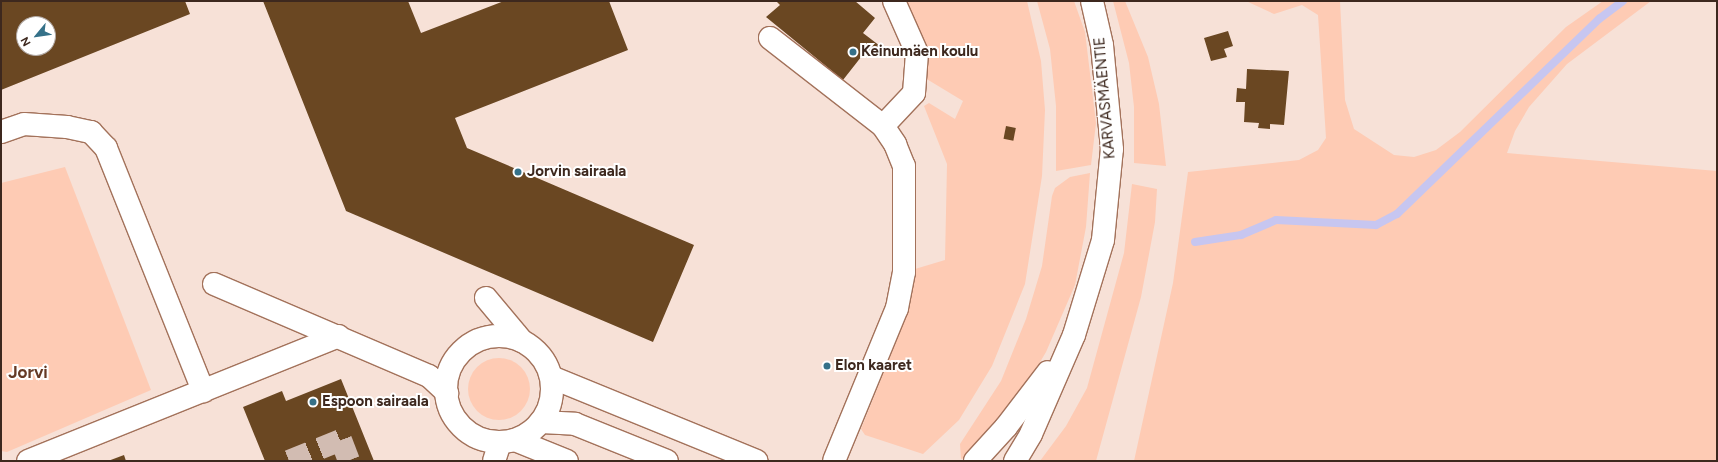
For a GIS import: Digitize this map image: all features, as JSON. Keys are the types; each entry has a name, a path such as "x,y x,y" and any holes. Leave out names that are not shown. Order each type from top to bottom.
{"main road":[{"path":"883,126 914,94 917,53 894,1"},
{"name":"KARVASMÄENTIE","path":"1015,461 1031,434 1074,335 1103,240 1112,149 1102,44 1092,1"},
{"path":"770,38 883,126 895,144 904,166 904,272 897,308 834,461"},
{"path":"1,132 24,124 67,127 91,132 106,148 203,391"},
{"path":"214,284 339,336 429,376 447,393"},
{"path":"477,341 485,319 486,298 522,341 539,354 551,377 553,392 549,408 541,422 530,432 503,447"},
{"name":"KARVASMÄENTIE","path":"975,461 1038,387 1074,335"},
{"path":"28,461 339,336"},
{"path":"522,341 507,336 492,336 477,341 463,350 453,362 448,377 447,393 450,408 458,422 470,433 503,447 567,461"},
{"path":"551,377 757,461"},
{"path":"541,422 575,424 667,461"}],"shaded area":[{"path":"903,1 1027,1 1041,61 1045,110 1042,176 1025,284 992,366 959,420 923,454 865,435 861,429 907,315 915,269 945,260 947,164 924,106 929,103 955,119 963,101 925,78"},
{"path":"1037,1 1074,1 1085,32 1096,123 1091,165 1056,171 1056,106 1050,49"},
{"path":"1113,1 1125,1 1148,57 1159,104 1166,166 1134,163 1134,107 1129,63"},
{"path":"1246,1 1340,1 1345,100 1354,129 1394,155 1414,157 1436,150 1460,132 1566,27 1603,1 1651,1 1567,64 1529,107 1515,131 1507,153 1717,171 1717,461 1134,461 1173,283 1188,172 1299,160 1318,150 1326,138 1318,15 1302,5 1274,14"},
{"path":"65,167 151,390 7,452 1,451 1,183"},
{"path":"1090,173 1086,227 1075,285 1046,352 1011,411 966,458 961,459 960,444 1001,381 1026,319 1042,266 1052,196 1055,188 1070,177"},
{"path":"1132,184 1157,189 1155,222 1141,297 1096,461 1040,461 1066,426 1087,388 1124,253"},
{"path":"499,358 516,363 521,367 525,372 530,389 525,406 521,411 516,415 499,420 482,415 477,411 473,406 468,389 473,372 477,367 482,363"}],"building":[{"path":"1,1 185,1 190,14 1,90"},
{"path":"263,1 408,1 421,33 504,1 609,1 628,50 455,118 467,148 694,245 653,342 346,211"},
{"path":"776,1 855,1 875,18 863,33 880,46 871,57 865,52 843,80 766,17 780,5"},
{"path":"1228,31 1233,46 1224,49 1227,57 1211,61 1204,38"},
{"path":"1247,69 1289,71 1284,125 1270,124 1270,129 1258,128 1259,123 1244,122 1245,102 1236,102 1237,88 1246,89"},
{"path":"1006,126 1016,128 1013,141 1004,139"},
{"path":"341,379 374,461 265,461 243,407 282,391 286,401"},
{"path":"124,455 126,461 108,461"}],"waterway":[{"path":"1195,242 1241,235 1276,220 1376,225 1397,214 1599,19 1623,1"}],"tunnel":[{"path":"289,461 341,440 349,461"}],"place":[{"name":"Keinumäen koulu","path":"853,52"},
{"name":"Jorvin sairaala","path":"518,172"},
{"name":"Elon kaaret","path":"827,366"},
{"name":"Espoon sairaala","path":"313,402"}],"district":[{"name":"Jorvi","path":"28,373"}]}
